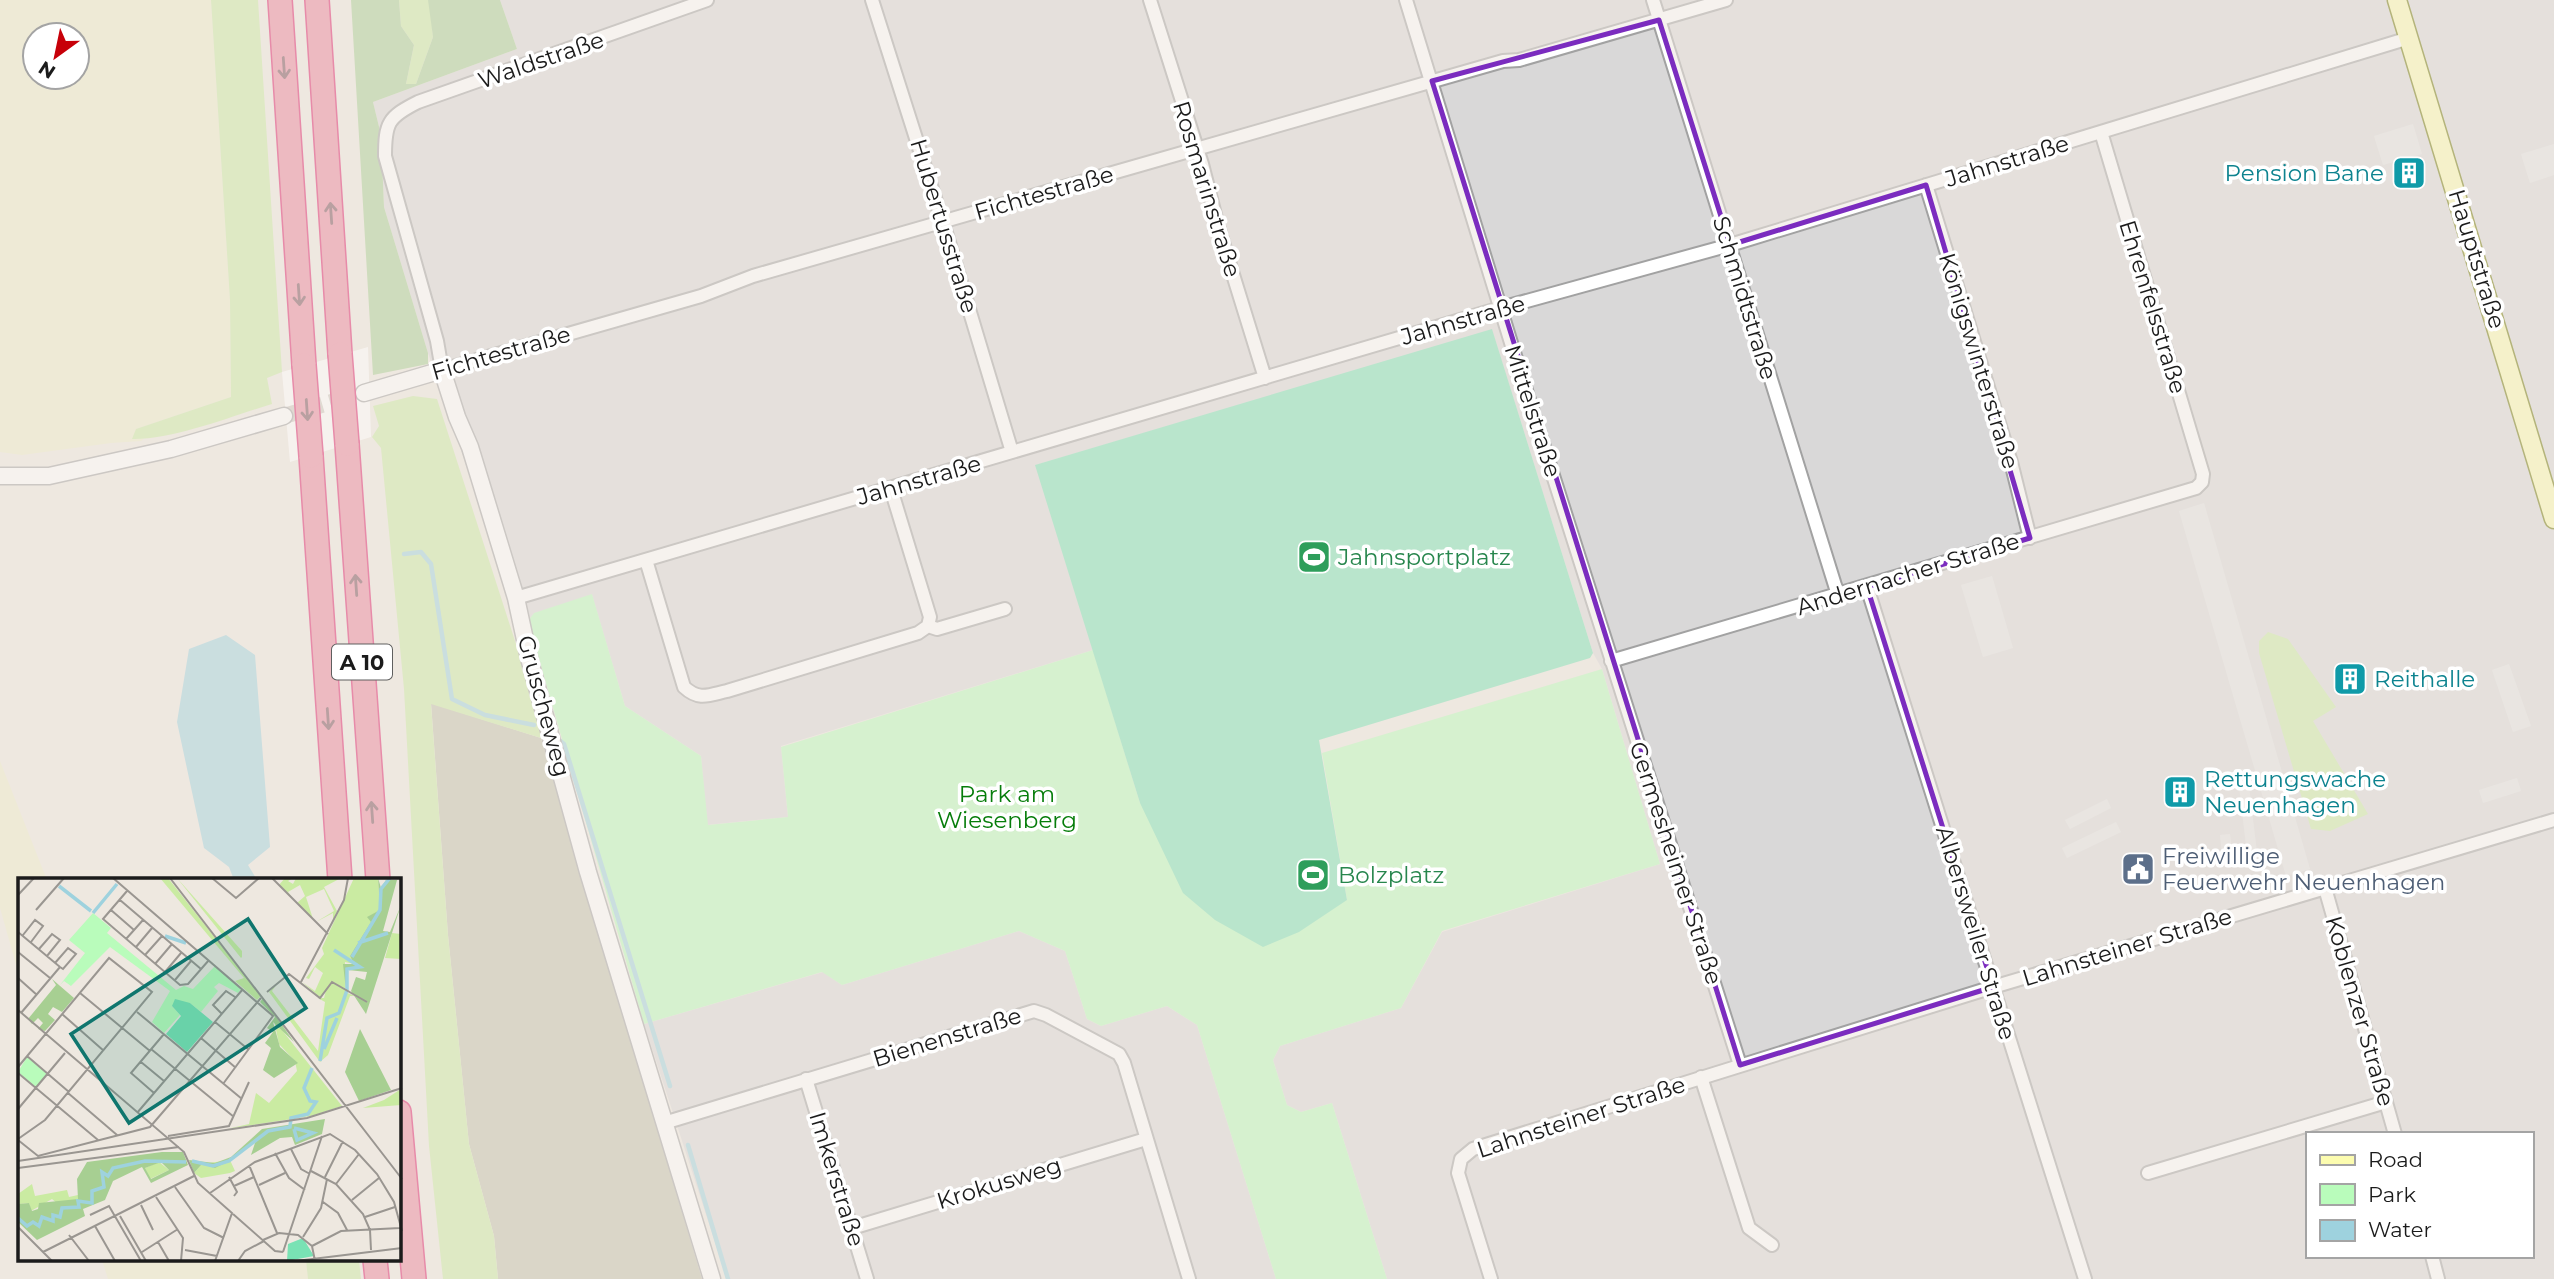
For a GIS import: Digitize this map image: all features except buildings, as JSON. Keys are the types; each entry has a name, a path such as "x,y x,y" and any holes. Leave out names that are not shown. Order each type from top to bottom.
{"highway":[{"name":"A 10","path":"280,0 340,878"},
{"name":"A 10","path":"317,0 378,878"},
{"path":"401,1134 414,1279"}],"main road":[{"name":"Hauptstraße","path":"2397,0 2554,519"}],"street":[{"name":"Waldstraße","path":"385,133 392,119 400,111 418,102 707,0"},
{"name":"Hubertusstraße","path":"872,0 943,221 1012,452"},
{"name":"Rosmarinstraße","path":"1150,0 1265,379"},
{"name":"Mittelstraße","path":"1406,0 1611,662"},
{"name":"Schmidtstraße","path":"1653,0 1838,595"},
{"name":"Fichtestraße","path":"364,393 701,296 753,276 943,221 1726,0"},
{"name":"Jahnstraße","path":"516,598 1501,308 1730,245 2409,38"},
{"name":"Ehrenfelsstraße","path":"2101,132 2188,422 2203,474 2202,482"},
{"name":"Gruscheweg","path":"385,133 385,156 437,341 442,370 457,417 465,429 516,598 529,658 588,872 712,1279"},
{"name":"Königswinterstraße","path":"1926,185 2011,462 2030,538"},
{"path":"0,476 49,476 171,449 284,416"},
{"name":"Andernacher Straße","path":"1611,662 2196,488 2202,482"},
{"path":"646,560 684,687 693,695 703,696 727,691 918,633 928,626 930,617 891,489"},
{"name":"Albersweiler Straße","path":"1867,587 2085,1279"},
{"path":"928,626 937,628 1005,609"},
{"name":"Germesheimer Straße","path":"1611,662 1740,1065"},
{"name":"Lahnsteiner Straße","path":"1491,1279 1458,1173 1461,1158 1473,1149 1993,987 2554,820"},
{"name":"Koblenzer Straße","path":"2325,888 2394,1132"},
{"name":"Bienenstraße","path":"664,1123 1034,1011 1119,1054 1124,1063 1189,1279"},
{"name":"Lahnsteiner Straße","path":"1701,1077 1749,1228 1772,1245"},
{"name":"Imkerstraße","path":"806,1079 867,1279"},
{"path":"2148,1173 2386,1102"},
{"name":"Krokusweg","path":"852,1228 1146,1139"},
{"path":"2433,1258 2438,1279"}],"highlighted area":[{"path":"1659,20 1730,245 1926,185 2030,538 1867,587 1993,987 1740,1065 1432,81"}],"shaded area":[{"path":"0,0 211,0 230,300 231,397 136,429 133,439 144,439 141,441 22,455 0,452"},
{"path":"500,0 2554,0 2554,1279 1387,1279 1332,1103 1301,1112 1287,1105 1273,1060 1280,1046 1401,1008 1442,932 1660,864 1602,669 1593,653 1492,330 1036,465 1093,650 781,746 788,817 707,825 701,756 625,706 592,595 528,621 517,615 428,353 384,207 381,135 373,102 517,49"},
{"path":"2413,124 2422,154 2383,165 2374,136"},
{"path":"2554,144 2554,175 2530,183 2521,154"},
{"path":"2204,503 2310,869 2286,876 2179,511"},
{"path":"1992,576 2013,648 1983,657 1961,585"},
{"path":"2509,664 2531,726 2513,732 2492,670"},
{"path":"431,703 541,738 702,1279 498,1279 494,1236 469,1144 448,935"},
{"path":"0,761 46,878 18,878 18,971 0,908"},
{"path":"2237,769 2247,769 2258,861 2248,862"},
{"path":"2517,778 2521,791 2483,803 2479,790"},
{"path":"2107,799 2111,808 2070,829 2065,820"},
{"path":"2116,822 2121,832 2067,858 2062,848"},
{"path":"2230,834 2234,864 2223,865 2220,835"},
{"path":"1019,931 1065,951 1087,1019 1101,1026 1167,1006 1197,1025 1276,1279 727,1279 644,1024 823,972 842,985"},
{"path":"103,1262 306,1262 308,1279 108,1279"}],"green space":[{"path":"211,0 258,0 282,372 267,378 272,404 184,432 132,439 136,429 231,397 230,300"},
{"path":"351,0 399,0 401,26 414,45 406,84 416,84 433,37 428,0 500,0 517,49 373,102 381,135 384,207 428,353 428,364 373,375"},
{"path":"399,0 428,0 430,3 433,37 416,84 406,84 414,45 401,26"},
{"name":"Jahnsportplatz","path":"1492,329 1593,653 1590,658 1319,740 1347,900 1299,932 1263,947 1215,920 1183,893 1140,803 1035,465"},
{"path":"413,396 437,399 545,734 541,738 431,704 448,935 469,1144 494,1236 498,1279 443,1279 429,1146 404,689 381,448 372,437 379,426 373,406"},
{"name":"Park am Wiesenberg","path":"592,594 625,706 701,756 708,825 788,817 781,747 1093,650 1140,803 1347,900 1322,753 1602,669 1660,864 1442,931 1401,1008 1280,1046 1273,1060 1287,1105 1301,1112 1332,1103 1387,1279 1276,1279 1197,1025 1167,1006 1101,1026 1087,1019 1065,951 1019,931 842,985 822,972 644,1024 528,621 534,613"},
{"path":"2268,632 2288,639 2336,707 2313,721 2368,814 2330,831 2311,829 2259,653 2259,641"},
{"path":"306,1262 359,1262 361,1279 308,1279"}],"water":[{"path":"226,635 255,655 270,847 248,865 256,878 233,878 229,867 204,848 177,722 189,649"}],"pier":[{"path":"368,347 371,437 290,462 282,372"}],"waterway":[{"path":"404,554 421,552 431,564 452,699 485,715 534,725"},
{"path":"558,739 564,744 670,1086"},
{"path":"688,1145 728,1279"}],"tunnel":[{"path":"284,416 352,396"}],"place":[{"name":"Pension Bane","path":"2409,173"},
{"name":"Jahnsportplatz","path":"1314,557"},
{"name":"Reithalle","path":"2350,679"},
{"name":"Rettungswache Neuenhagen","path":"2180,792"},
{"name":"Freiwillige Feuerwehr Neuenhagen","path":"2138,869"},
{"name":"Bolzplatz","path":"1313,875"}]}
